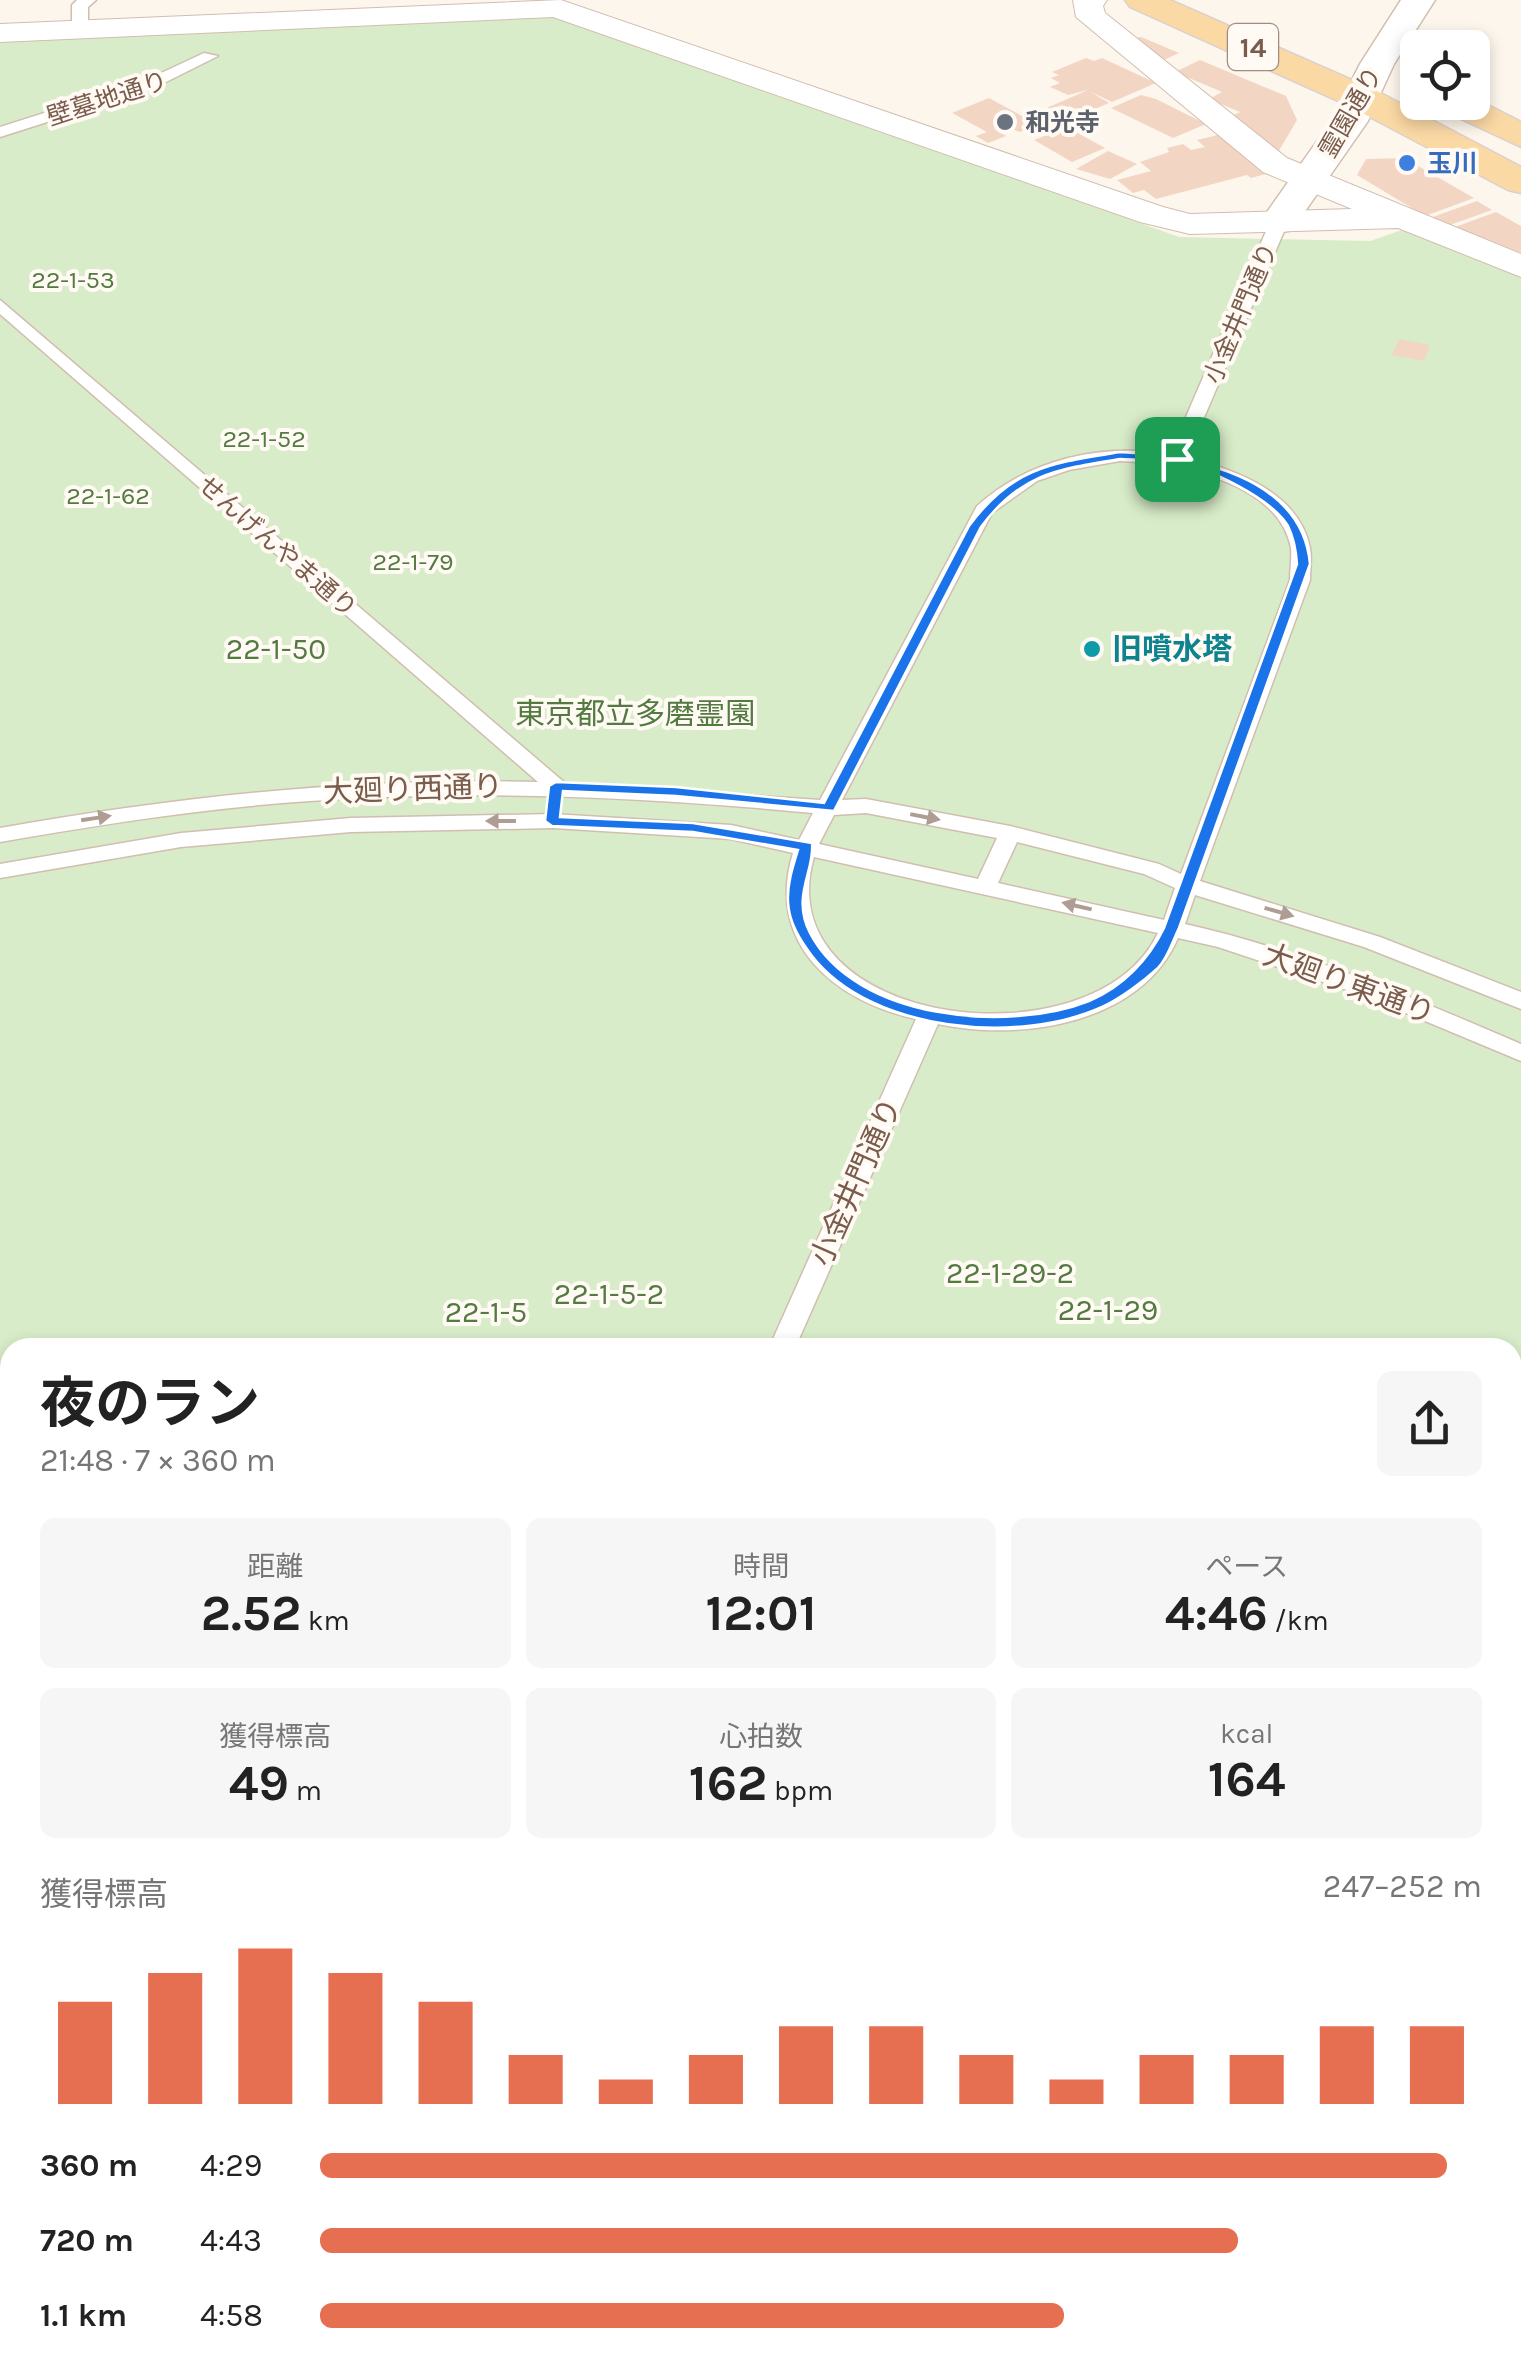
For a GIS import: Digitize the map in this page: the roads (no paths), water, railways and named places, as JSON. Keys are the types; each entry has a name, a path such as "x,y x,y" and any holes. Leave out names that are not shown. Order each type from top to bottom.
{"main road":[{"name":"14","path":"1142,0 1362,98 1521,182"},
{"path":"1490,120 1521,136"}],"street":[{"path":"1092,0 1087,2 1091,16 1275,165 1521,267"},
{"name":"霊園通り","path":"1279,222 1362,98 1377,64 1418,0"},
{"path":"0,33 84,14 556,8 1152,215 1190,224 1398,218"},
{"path":"1152,215 1189,213 1308,180"}],"lane":[{"name":"壁墓地通り","path":"0,132 180,74 210,56"},
{"name":"小金井門通り","path":"1177,459 1279,222"},
{"name":"せんげんやま通り","path":"0,305 556,786"},
{"path":"1120,456 1177,459 1212,468 1274,503 1293,524 1302,545 1304,564 1172,928 1154,963 1098,1003 1052,1017 990,1022 929,1016 874,997 829,967 803,933 795,903 806,846 828,808 975,526 996,498 1025,478 1056,466 1120,456"},
{"path":"552,821 556,786"},
{"name":"大廻り西通り","path":"0,835 136,812 276,795 556,786 676,792 828,808 866,806 1010,833"},
{"name":"大廻り西通り","path":"0,872 181,840 301,828 552,821 693,828 806,846 986,886"},
{"path":"986,886 1010,833"},
{"name":"大廻り東通り","path":"1010,833 1152,870 1185,884 1314,922 1454,972 1521,1001"},
{"name":"大廻り東通り","path":"986,886 1172,928 1334,976 1521,1053"},
{"path":"1428,1012 1454,972"},
{"name":"小金井門通り","path":"786,1338 929,1016"}],"place":[{"name":"和光寺","path":"1005,122"},
{"name":"玉川","path":"1407,163"},
{"name":"旧噴水塔","path":"1092,649"}],"park label":[{"name":"22-1-53","path":"73,279"},
{"name":"22-1-52","path":"264,438"},
{"name":"22-1-62","path":"108,495"},
{"name":"22-1-79","path":"413,561"},
{"name":"22-1-50","path":"276,649"},
{"name":"東京都立多磨霊園","path":"635,714"},
{"name":"22-1-29-2","path":"1010,1273"},
{"name":"22-1-5-2","path":"609,1294"},
{"name":"22-1-29","path":"1108,1310"},
{"name":"22-1-5","path":"486,1312"}]}
